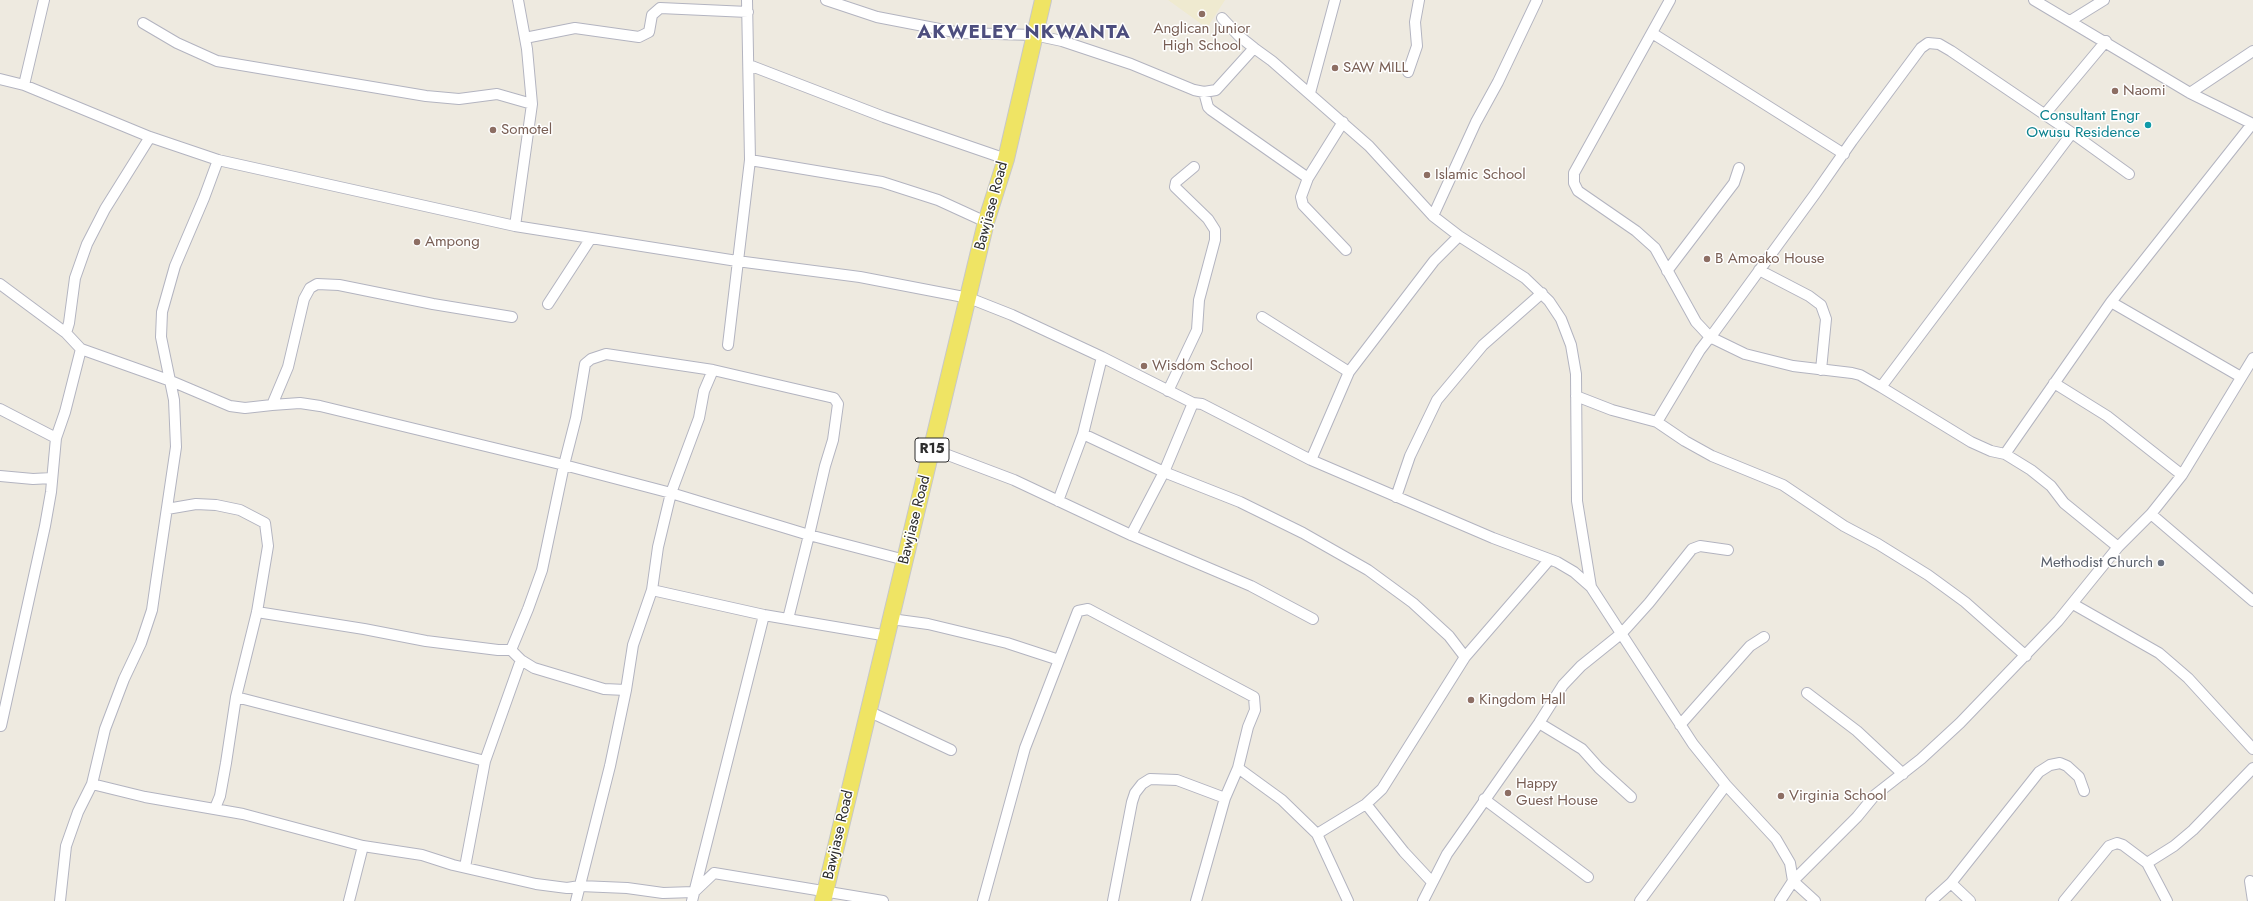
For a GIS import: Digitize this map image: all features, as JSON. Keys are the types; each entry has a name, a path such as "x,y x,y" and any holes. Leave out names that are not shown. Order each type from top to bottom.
{"main road":[{"name":"Bawjiase Road","path":"824,897 868,711 888,636 986,222 1006,159 1043,0"}],"street":[{"path":"24,85 44,0"},
{"path":"515,226 532,104 526,38 518,0"},
{"path":"728,345 750,160 747,0"},
{"path":"826,0 877,17 960,33 1034,35 1062,41 1130,64 1194,90 1204,92 1216,90 1254,48"},
{"path":"1310,93 1335,0"},
{"path":"1408,72 1416,46 1415,22 1419,0"},
{"path":"1433,216 1476,122 1498,82 1537,0"},
{"path":"1670,0 1574,173 1574,183 1578,191 1648,241 1660,256 1696,322 1710,337 1745,354 1773,362 1860,375 1971,442 1991,451 2005,454 2031,470 2051,486 2064,503 2118,547"},
{"path":"2005,454 2111,302 2252,124 2190,93 2106,41 2034,0"},
{"path":"2070,21 2104,0"},
{"path":"526,38 575,28 639,37 649,32 652,15 660,8 748,12"},
{"path":"1222,18 1239,36 1310,93 1343,122 1388,165 1433,216 1459,236 1520,274 1542,293 1559,314 1566,329 1576,374 1577,501 1591,587"},
{"path":"143,23 178,43 217,61 426,96 459,99 497,94 532,104"},
{"path":"1652,33 1844,154"},
{"path":"2045,114 2106,41"},
{"path":"1657,422 1710,337 1921,48 1928,43 1939,44 1951,51 2045,114 2129,174"},
{"path":"2190,93 2253,51"},
{"path":"749,65 884,117 1006,159"},
{"path":"0,79 24,85 150,137 218,160 515,226 737,261 860,277 969,298 1012,315 1102,357 1193,403 1202,404 1311,460 1396,497 1557,562 1574,572 1591,587 1680,725 1726,785 1776,839 1790,863 1793,881 1815,901"},
{"path":"1204,92 1208,107 1211,110 1308,178"},
{"path":"1343,122 1308,178 1300,197 1303,205 1346,250"},
{"path":"1881,387 2072,134"},
{"path":"66,333 69,323 74,278 87,244 105,208 150,137"},
{"path":"60,901 66,846 78,812 92,784 105,729 124,679 141,643 152,610 176,447 176,416 171,381 161,336 162,312 175,266 204,198 218,160"},
{"path":"750,160 882,182 938,200 986,222"},
{"path":"1168,390 1197,330 1199,300 1215,240 1215,230 1208,218 1175,187 1176,182 1194,167"},
{"path":"1667,271 1734,183 1740,168"},
{"path":"1311,460 1349,372 1434,261 1459,236"},
{"path":"548,304 591,238"},
{"path":"1760,270 1821,305 1826,319 1821,370"},
{"path":"0,284 66,333 81,348 171,381 230,406 245,408 300,403 320,406 564,465 671,493 809,535 905,560"},
{"path":"272,405 288,367 304,300 310,288 317,284 339,285 433,304 512,317"},
{"path":"1396,497 1410,456 1437,400 1483,346 1542,293"},
{"path":"2111,302 2240,377"},
{"path":"1262,317 1349,372"},
{"path":"1,726 45,526 56,438 65,412 81,348"},
{"path":"511,650 528,610 542,570 564,465 576,418 586,364 591,359 606,354 713,370 834,398 838,404 833,440 788,619"},
{"path":"1058,501 1083,434 1102,357"},
{"path":"1780,901 1793,881 1856,818 1875,794 1903,774 1960,723 2026,656 2073,604 2118,547 2151,514 2182,475 2240,377 2253,358"},
{"path":"576,901 610,766 626,690 633,645 652,590 658,546 671,493 699,418 704,391 713,370"},
{"path":"2054,383 2107,416 2182,475"},
{"path":"1576,396 1612,410 1657,422 1685,441 1712,456 1783,485 1844,526 1901,558 1965,602 2026,656"},
{"path":"1131,535 1164,472 1193,403"},
{"path":"0,409 56,438"},
{"path":"1083,434 1164,472 1240,502 1303,533 1368,570 1413,603 1449,636 1465,657"},
{"path":"932,449 1014,480 1131,535 1251,586 1313,619"},
{"path":"0,476 33,479 52,478"},
{"path":"167,508 196,504 216,505 240,510 265,522 268,546 257,612 236,696 224,776 215,808"},
{"path":"2151,514 2253,601"},
{"path":"1423,901 1447,854 1484,799 1539,723 1563,685 1581,666 1622,633 1649,603 1692,549 1700,546 1728,550"},
{"path":"1318,834 1366,804 1382,789 1465,657 1549,560"},
{"path":"652,590 764,615 888,636"},
{"path":"2073,604 2159,653 2193,683 2253,749"},
{"path":"983,901 1025,748 1078,611 1088,609 1254,697 1255,710 1248,727 1238,768 1225,798 1196,901"},
{"path":"257,612 364,629 426,641 498,650 511,650 521,660 534,668 604,689 626,690"},
{"path":"693,896 764,615"},
{"path":"891,619 935,625 1007,643 1059,660"},
{"path":"1680,725 1750,646 1764,637"},
{"path":"465,868 485,761 521,660"},
{"path":"1807,693 1857,731 1903,774"},
{"path":"236,696 485,761"},
{"path":"868,711 951,750"},
{"path":"1539,723 1582,749 1598,768 1631,797"},
{"path":"1931,901 1951,883 2039,772 2050,765 2060,763 2067,766 2079,777 2084,791"},
{"path":"1238,768 1282,800 1318,834 1348,901"},
{"path":"2147,863 2174,846 2193,830 2253,768"},
{"path":"1113,901 1132,802 1135,793 1142,784 1150,779 1177,780 1225,798"},
{"path":"92,784 139,796 215,808 363,846 422,855 465,868 536,884 567,888 580,886 693,896"},
{"path":"1640,901 1726,785"},
{"path":"1484,799 1588,877"},
{"path":"1366,804 1404,852 1432,882"},
{"path":"2064,901 2109,846 2117,843 2123,845 2147,863 2167,901"},
{"path":"349,901 363,846"},
{"path":"693,896 714,873 824,897 883,901"},
{"path":"2250,881 2253,901"},
{"path":"1951,883 1970,901"}],"shaded area":[{"name":"Anglican Junior High School","path":"1168,0 1225,0 1207,28"}],"place":[{"name":"Anglican Junior High School","path":"1202,14"},
{"name":"SAW MILL","path":"1335,68"},
{"name":"Naomi","path":"2115,91"},
{"name":"Consultant Engr Owusu Residence","path":"2148,125"},
{"name":"Somotel","path":"493,130"},
{"name":"Islamic School","path":"1427,175"},
{"name":"Ampong","path":"417,242"},
{"name":"B Amoako House","path":"1707,259"},
{"name":"Wisdom School","path":"1144,366"},
{"name":"Methodist Church","path":"2161,563"},
{"name":"Kingdom Hall","path":"1471,700"},
{"name":"Happy Guest House","path":"1508,793"},
{"name":"Virginia School","path":"1781,796"}],"district":[{"name":"AKWELEY NKWANTA","path":"1024,33"}]}
